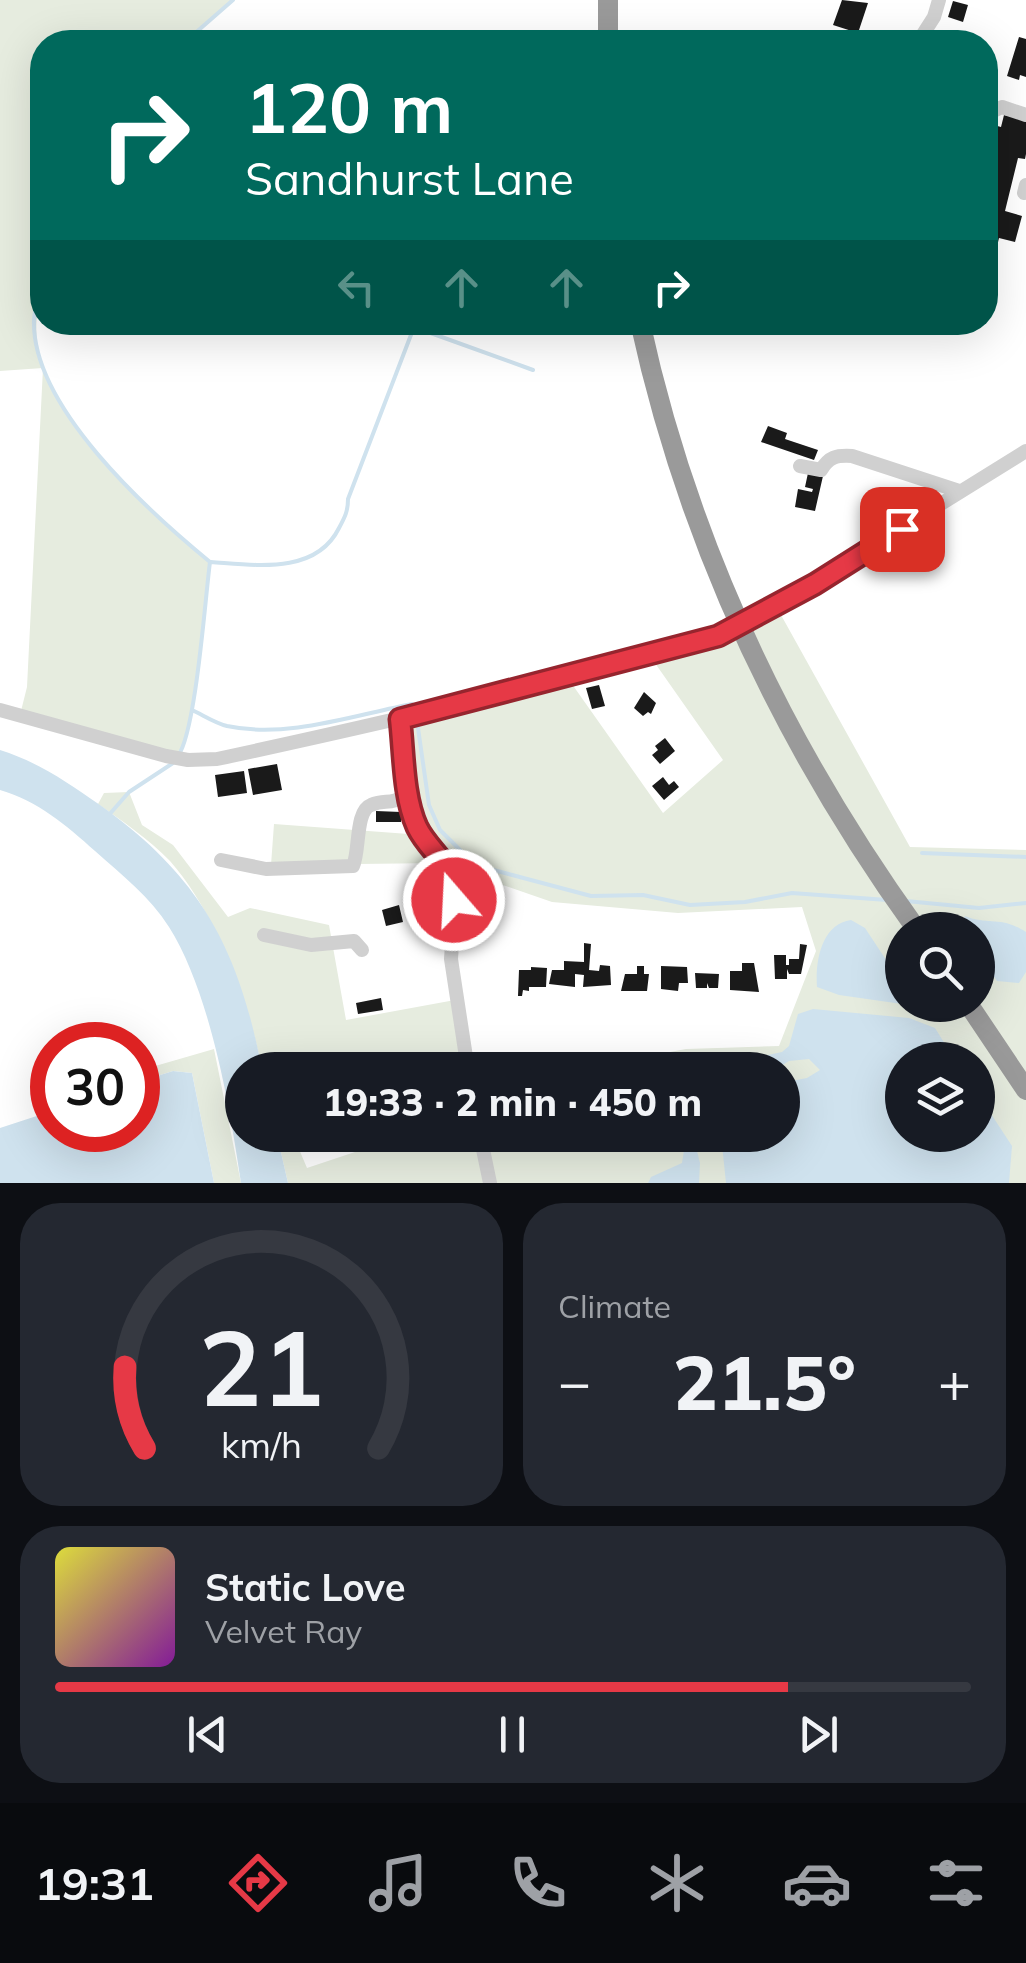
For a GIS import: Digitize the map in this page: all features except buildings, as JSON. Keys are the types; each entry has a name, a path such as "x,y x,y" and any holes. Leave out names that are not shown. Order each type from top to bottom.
{"highway":[{"path":"608,0 608,30"},
{"path":"643,335 656,397 694,514 747,645 821,786 904,912"},
{"path":"980,1022 1026,1090"}],"street":[{"path":"926,30 940,0"},
{"path":"998,109 1026,115"},
{"path":"0,710 188,760 216,759 400,719 718,636 815,584 1026,452"},
{"path":"800,466 820,470 837,455 852,456 959,492"},
{"path":"400,719 409,793 418,828 454,876 451,959 465,1052"},
{"path":"221,860 266,870 353,866 358,857 365,810 372,804 394,804 409,793"},
{"path":"264,935 311,945 354,941 362,950"},
{"path":"484,1152 490,1183"}],"shaded area":[{"path":"0,0 233,0 199,30 30,30 30,335 37,335 43,368 0,371"},
{"path":"43,368 55,396 92,449 137,498 210,562 195,694 177,758 20,715 27,687"},
{"path":"776,606 910,847 1026,850 1026,1183 288,1183 281,1152 300,1152 307,1168 355,1152 800,1152 800,1052 670,1052 779,1046 816,951 802,907 678,913 552,902 477,876 454,876 443,863 271,865 274,824 422,835 400,719 567,677 663,813 723,760 650,656"},
{"path":"129,792 142,825 173,845 228,917 250,908 329,925 346,1020 455,1000 465,1052 258,1052 239,988 202,906 162,853 98,804 104,793"},
{"path":"214,1049 225,1104 225,1152 235,1152 241,1183 214,1183 192,1073 173,1071 160,1075 160,1065"}],"water":[{"path":"0,750 27,760 100,805 165,860 190,889 227,952 258,1052 225,1052 225,1092 196,984 169,927 135,887 73,832 39,807 0,790"},
{"path":"851,920 865,928 885,958 885,1002 839,995 817,987 822,945 841,923"},
{"path":"995,922 1026,932 1026,972 1019,983 997,981"},
{"path":"813,1009 885,1016 885,1022 919,1022 935,1028 944,1042 885,1042 885,1152 995,1152 995,1120 1012,1146 1009,1183 726,1183 723,1152 800,1152 800,1079 820,1070 809,1059 800,1060 800,1052 782,1052 789,1046 798,1014"},
{"path":"173,1071 192,1073 214,1183 0,1183 0,1128 30,1118 30,1152 160,1152 160,1075"},
{"path":"236,1152 281,1152 288,1183 241,1183"},
{"path":"684,1152 697,1152 699,1183 648,1183 651,1177 682,1163"}],"waterway":[{"path":"199,30 233,0"},
{"path":"36,335 38,353 52,387 72,421 126,486 210,562 195,693 178,756"},
{"path":"211,562 283,564 315,554 329,543 344,517 411,335"},
{"path":"436,335 533,370"},
{"path":"192,710 227,726 273,730 412,704 414,711"},
{"path":"417,721 429,805 440,830 475,865 591,896 643,895 690,905 745,902 792,893 887,900"},
{"path":"108,816 129,792 173,763"},
{"path":"922,853 1026,857"},
{"path":"906,901 979,908 1026,903"}],"route":[{"path":"454,900 454,876 418,828 410,804 400,719 718,636 762,615 902,529"}]}
